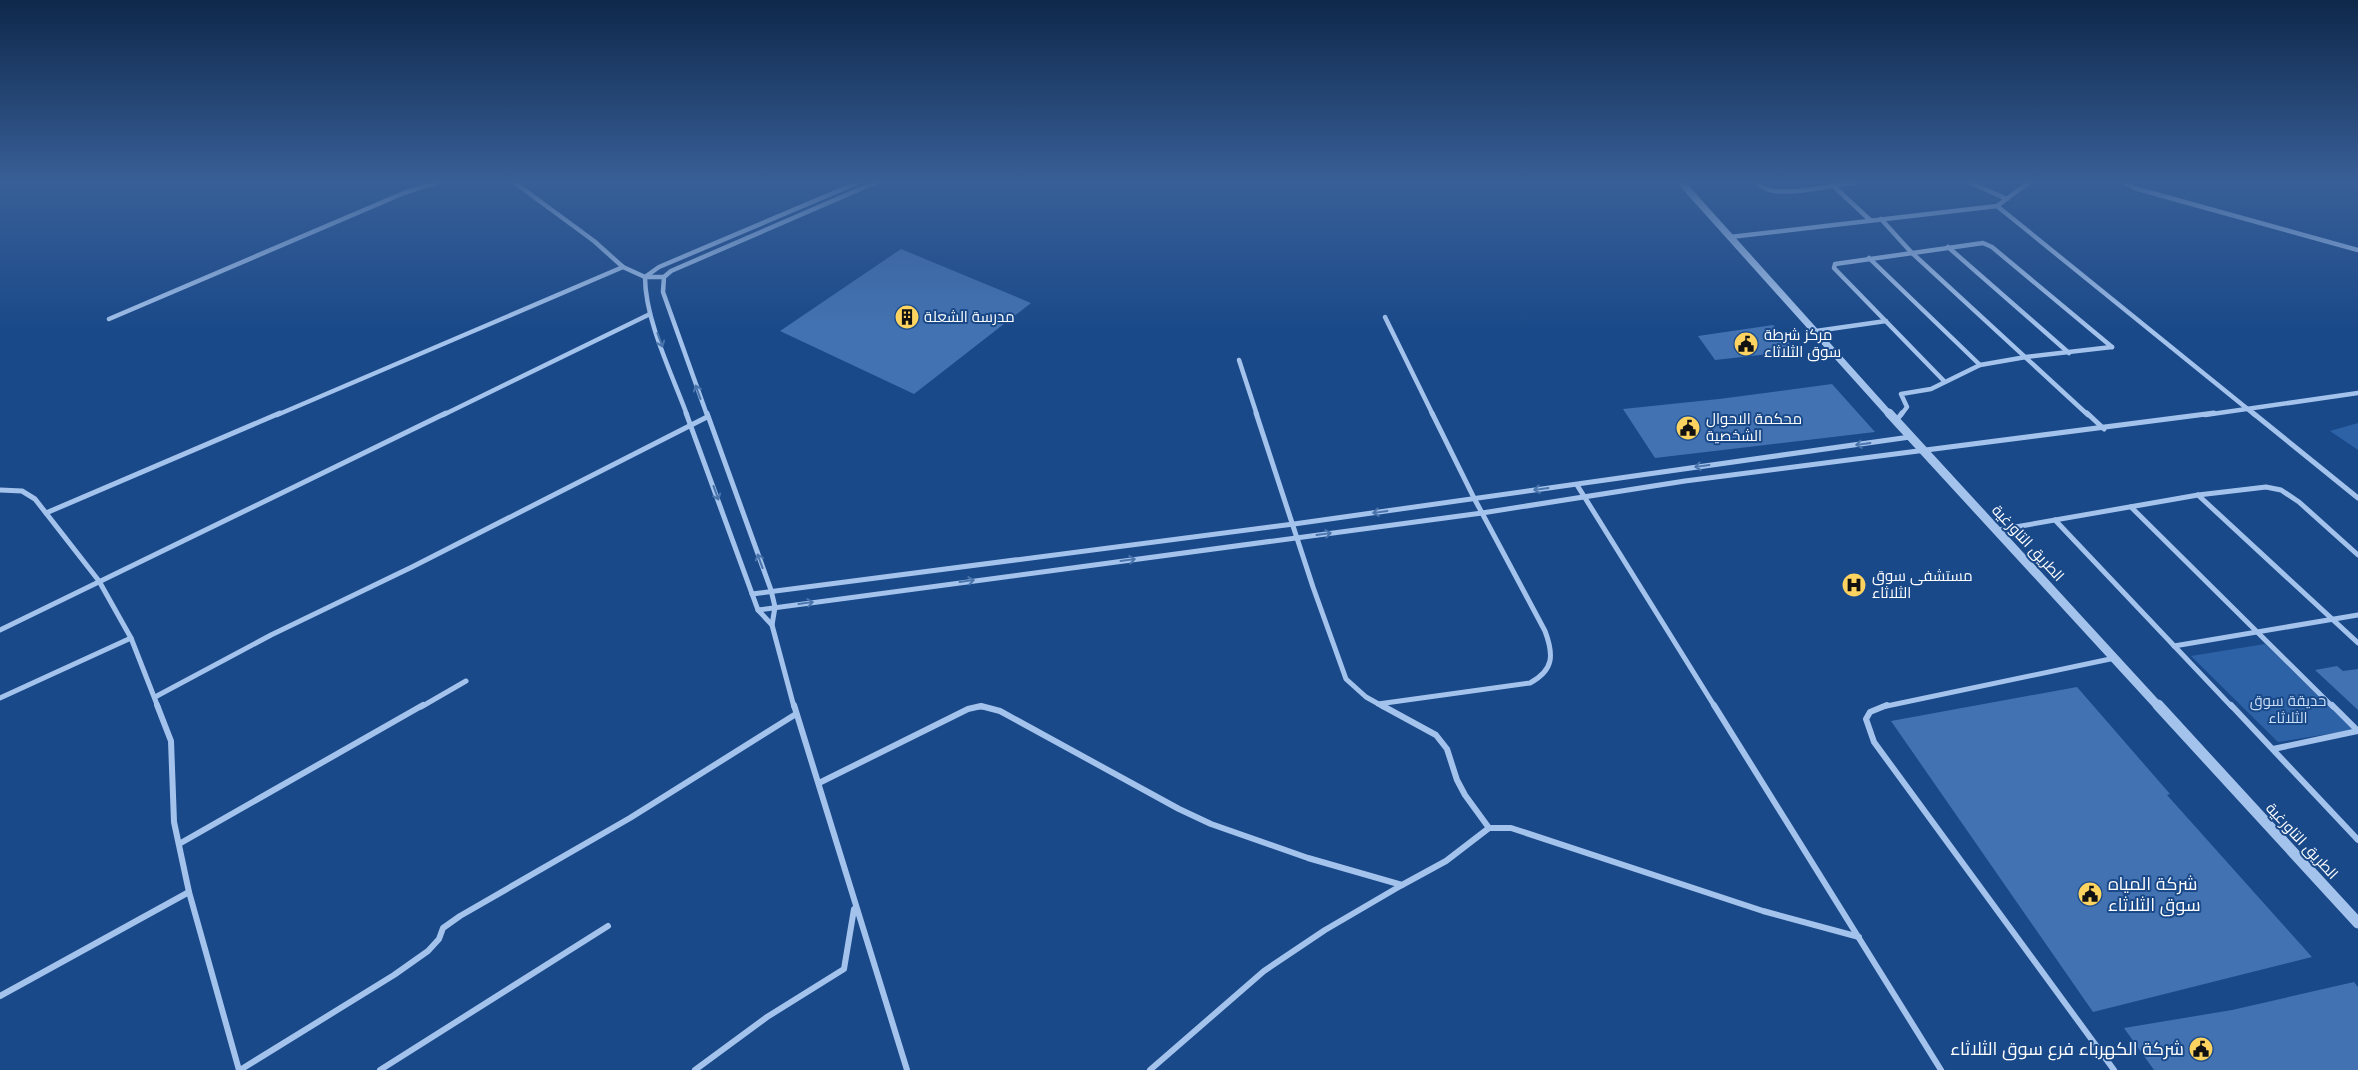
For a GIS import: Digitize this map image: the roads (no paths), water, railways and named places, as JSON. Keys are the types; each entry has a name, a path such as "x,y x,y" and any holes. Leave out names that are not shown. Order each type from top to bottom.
{"street":[{"path":"109,319 316,230"},
{"path":"580,230 623,266 645,276 664,276 681,266 764,230"},
{"path":"645,276 659,267 745,230"},
{"name":"الطريق التاورغية","path":"1724,230 1896,421 2358,923"},
{"path":"1730,237 1788,230"},
{"path":"1891,230 1911,252 2104,429"},
{"path":"2027,230 2358,498"},
{"path":"2286,230 2358,250"},
{"path":"1896,421 1907,407 1901,394 1932,389 1944,381 1980,365 2026,357 2112,347 1992,247 1976,243 1835,264 1834,268 1944,381"},
{"path":"1948,247 2069,353"},
{"path":"1869,258 1980,365"},
{"path":"46,512 623,266"},
{"path":"645,276 644,291 650,314 758,610 772,625"},
{"path":"664,276 663,292 771,590 775,607 772,625 796,714 819,783 854,907 907,1070"},
{"path":"0,630 650,314"},
{"path":"1378,704 1530,683 1542,678 1547,672 1551,646 1545,631 1474,498 1385,317"},
{"path":"1816,331 1886,322"},
{"path":"1240,360 1313,587 1346,679 1366,697 1436,736 1447,748 1457,780 1465,796 1489,828"},
{"path":"758,610 1482,512 1684,481 2104,429 2249,410 2358,393"},
{"path":"155,697 271,634 412,567 707,417"},
{"path":"752,594 771,590 1294,524 1911,437"},
{"path":"1577,484 1941,1070"},
{"path":"1998,530 2198,495 2252,487 2266,487 2280,490 2299,502 2358,555"},
{"path":"0,490 15,489 29,492 99,582 131,638 171,741 174,822 189,892 240,1070 394,975 428,951 439,939 443,928 460,916 614,830 734,756 796,714"},
{"path":"2198,495 2358,642"},
{"path":"2131,507 2358,731"},
{"path":"2055,520 2358,840"},
{"path":"2174,646 2358,615"},
{"path":"0,698 131,638"},
{"path":"2114,1070 1874,742 1866,727 1865,718 1869,711 1884,706 2115,658"},
{"path":"179,844 466,681"},
{"path":"819,783 968,709 981,706 1000,711 1179,809 1211,824 1308,858 1402,884"},
{"path":"2273,750 2358,731"},
{"path":"1150,1070 1264,972 1325,930 1402,884 1446,861 1489,828 1511,828 1763,911 1859,937"},
{"path":"0,996 189,892"},
{"path":"694,1070 767,1017 844,969 854,907"},
{"path":"380,1070 578,943 608,926"}],"place":[{"name":"مدرسة الشعلة","path":"907,317"},
{"name":"مركز شرطة سوق الثلاثاء","path":"1746,344"},
{"name":"محكمة الاحوال الشخصية","path":"1688,428"},
{"name":"مستشفى سوق الثلاثاء","path":"1854,585"},
{"name":"شركة المياه سوق الثلاثاء","path":"2090,894"},
{"name":"شركة الكهرباء فرع سوق الثلاثاء","path":"2201,1049"}],"park label":[{"name":"حديقة سوق الثلاثاء","path":"2288,710"}]}
